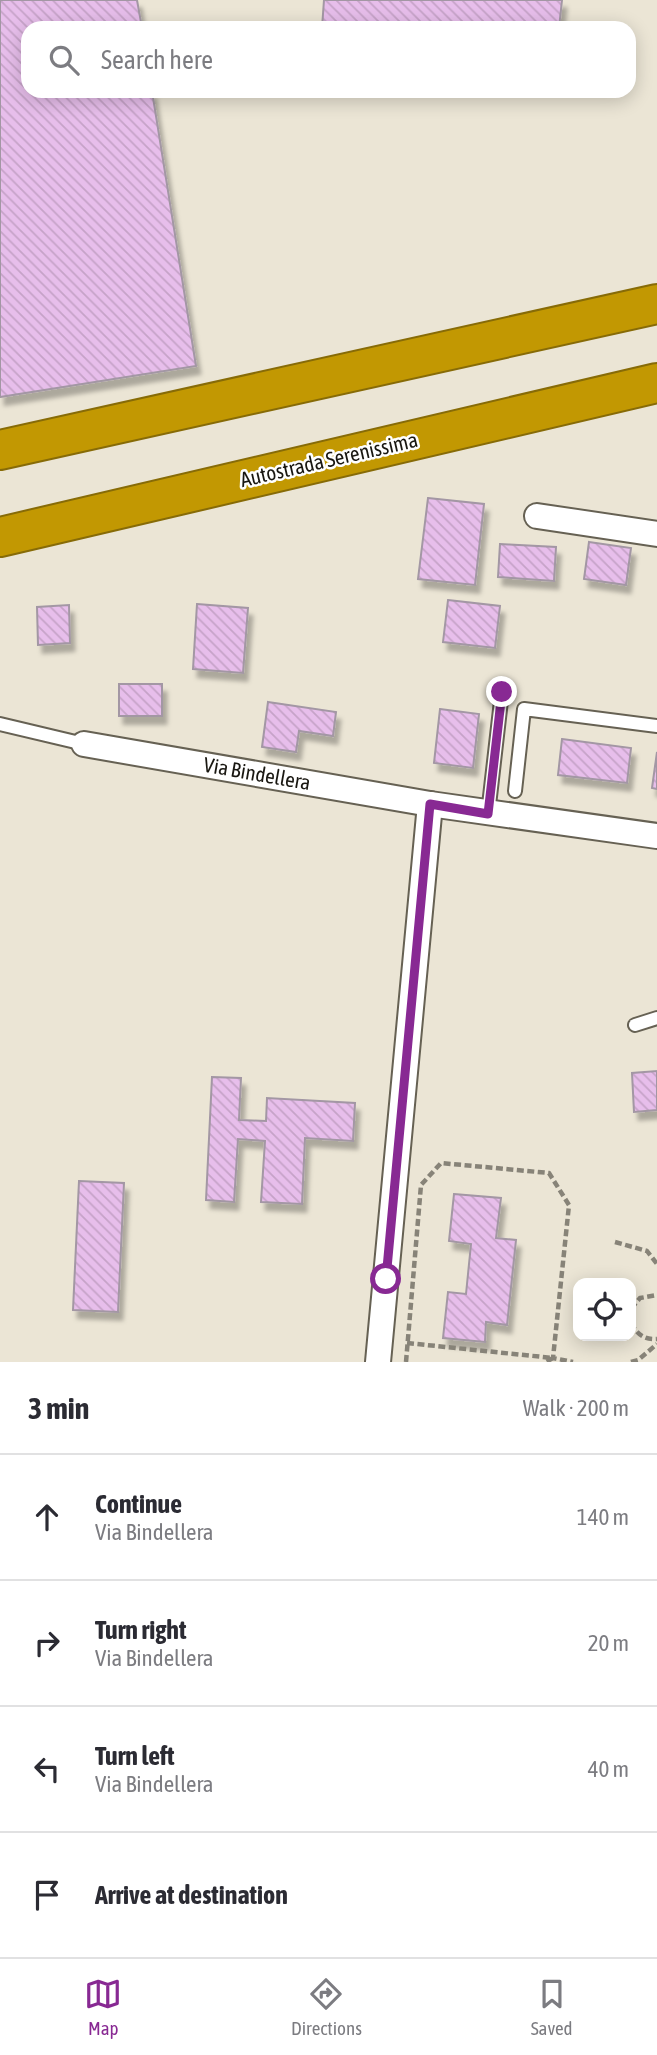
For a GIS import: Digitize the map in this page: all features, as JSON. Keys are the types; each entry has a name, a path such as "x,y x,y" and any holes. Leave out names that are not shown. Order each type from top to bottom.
{"highway":[{"path":"0,450 657,304"},
{"name":"Autostrada Serenissima","path":"0,537 657,383"}],"street":[{"path":"537,516 657,534"},
{"name":"Via Bindellera","path":"84,744 488,814 657,836"},
{"path":"378,1362 430,804"}],"lane":[{"path":"488,814 502,692"},
{"path":"515,791 524,709 657,726"},
{"path":"0,724 84,744"},
{"path":"635,1025 657,1018"}],"path":[{"path":"406,1362 421,1185 441,1163 549,1172 569,1205 553,1359"},
{"path":"615,1242 647,1251 657,1264"},
{"path":"636,1303 640,1298 657,1295"},
{"path":"636,1332 657,1342"},
{"path":"631,1362 638,1360 657,1342"},
{"path":"407,1343 573,1362"},
{"path":"546,1362 553,1359"}],"building":[{"path":"0,0 137,0 141,21 21,21 21,98 153,98 196,366 0,397"},
{"path":"324,0 562,0 560,21 322,21"},
{"path":"428,498 484,504 475,585 418,579"},
{"path":"589,542 631,548 626,585 584,579"},
{"path":"500,544 556,547 554,581 498,577"},
{"path":"448,600 500,606 495,648 443,642"},
{"path":"197,604 248,608 243,673 193,669"},
{"path":"69,605 70,643 38,645 37,607"},
{"path":"119,684 162,684 162,716 119,716"},
{"path":"268,702 336,712 333,736 299,731 296,752 262,747"},
{"path":"440,709 479,714 473,768 434,763"},
{"path":"562,739 631,748 627,783 558,775"},
{"path":"657,752 657,789 652,788"},
{"path":"657,1071 657,1110 634,1112 632,1073"},
{"path":"212,1077 241,1078 239,1120 266,1121 267,1098 355,1103 353,1141 305,1138 302,1204 261,1202 265,1141 238,1139 234,1202 206,1200"},
{"path":"79,1181 124,1183 118,1312 73,1310"},
{"path":"454,1194 501,1198 496,1238 516,1240 507,1325 486,1322 485,1342 443,1338 448,1292 466,1294 471,1244 449,1241"}],"route":[{"path":"386,1279 430,804 488,814 502,692"}]}
